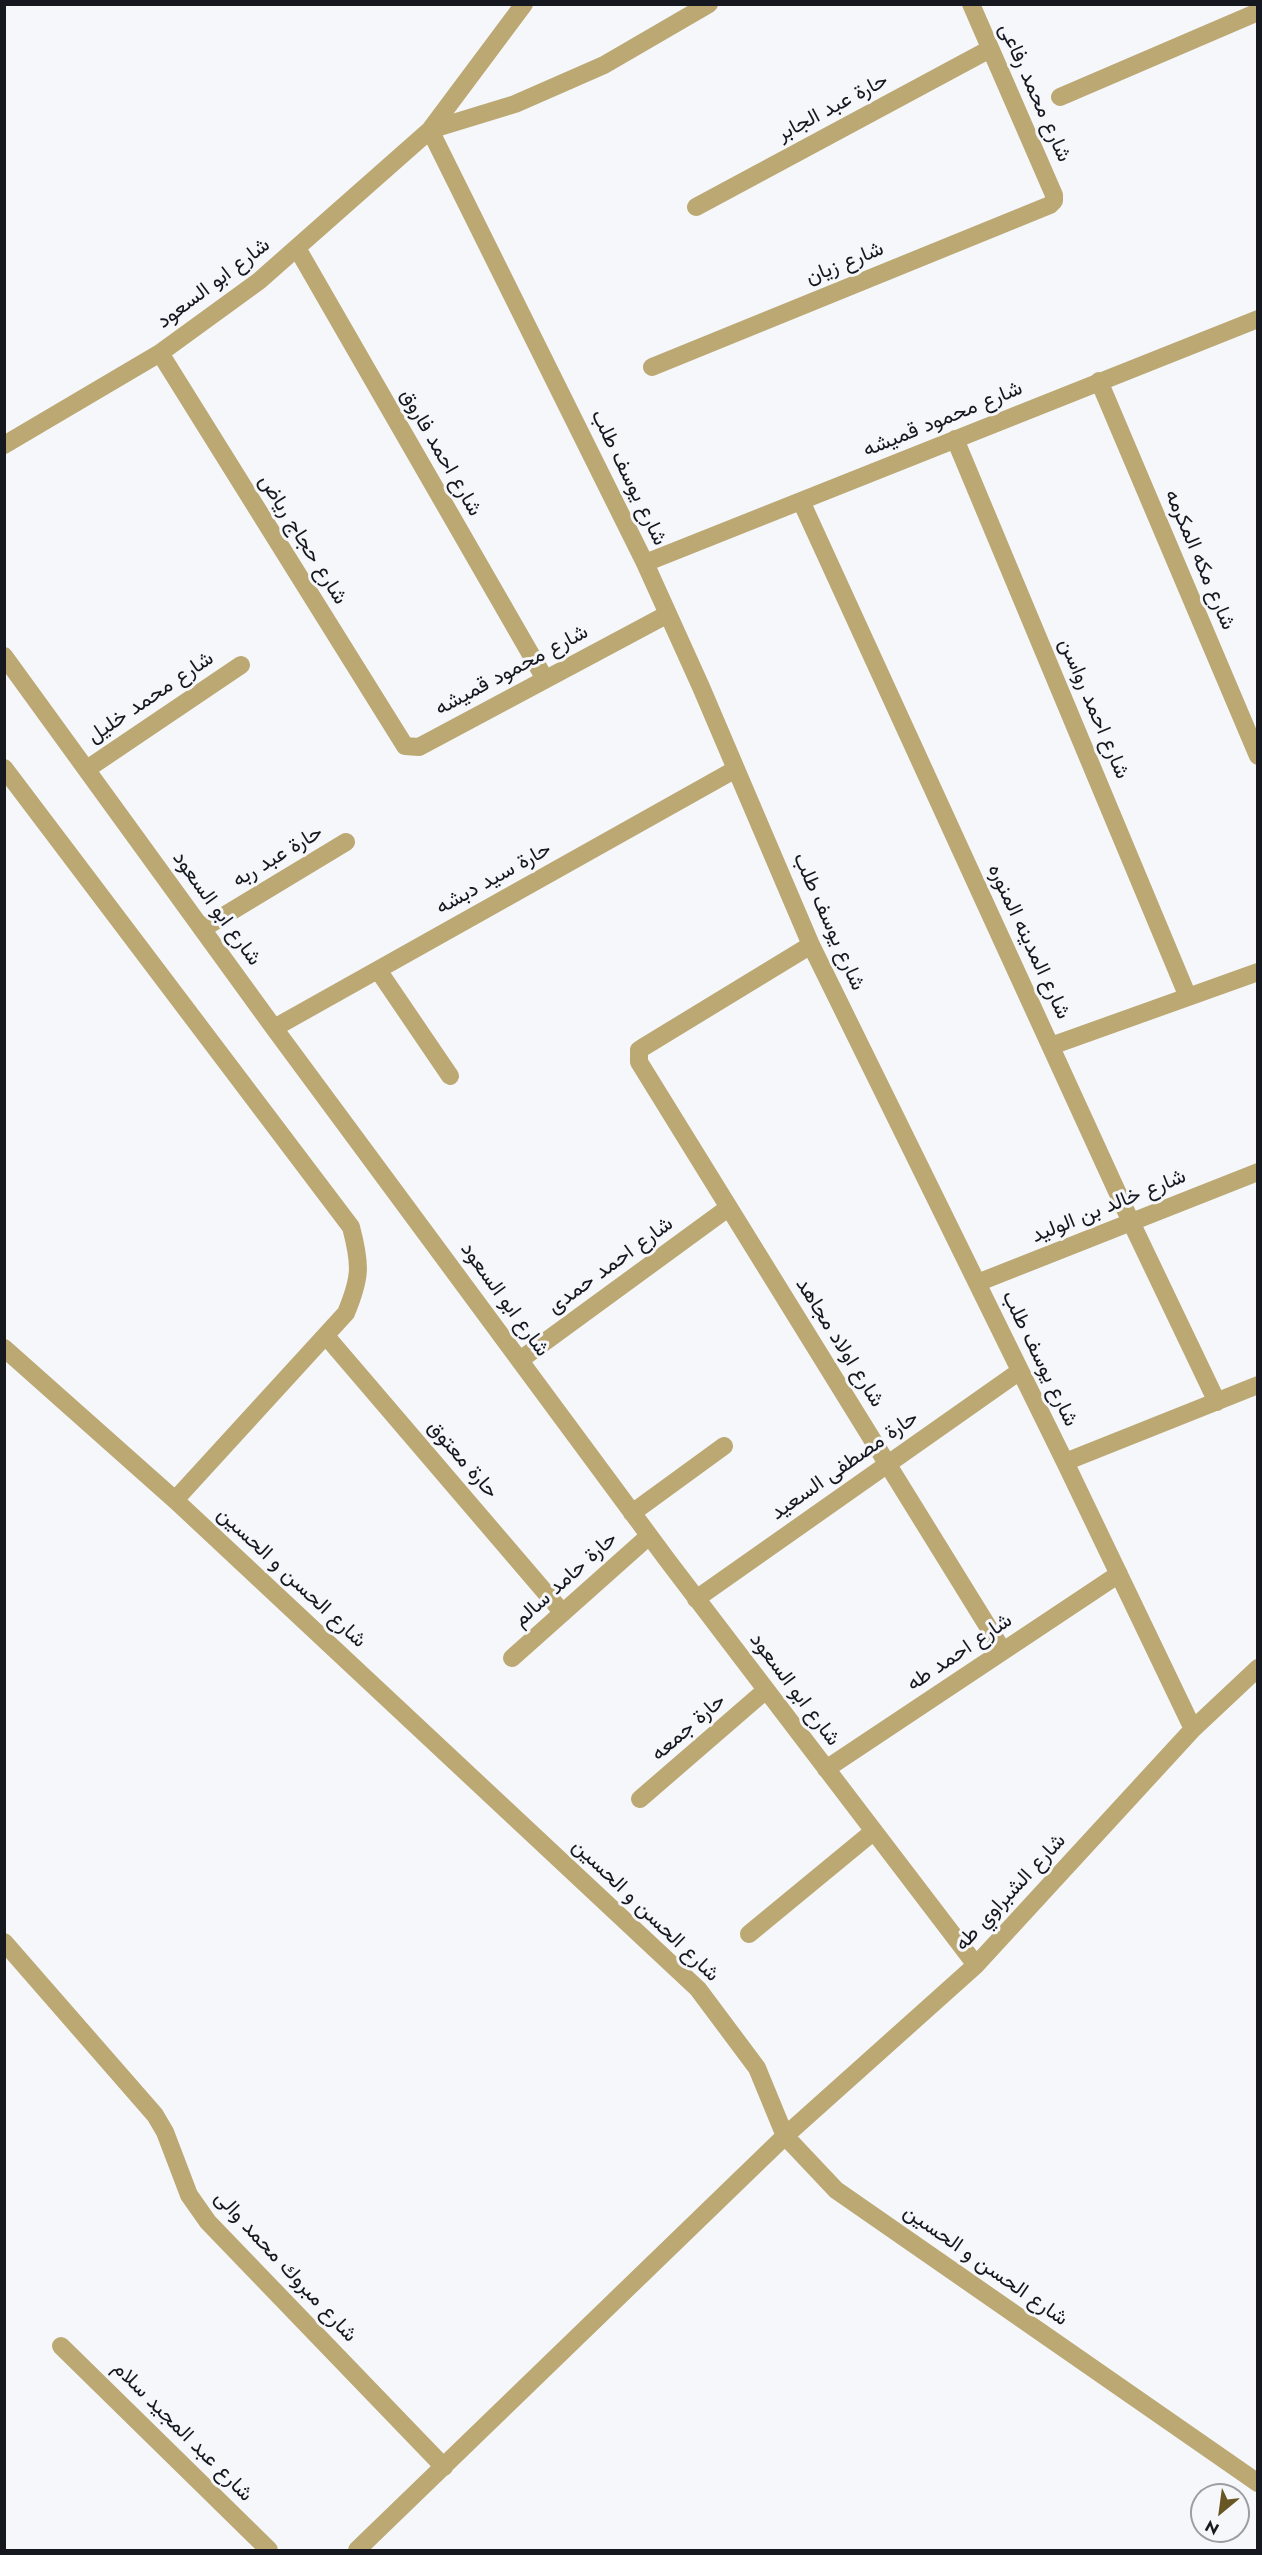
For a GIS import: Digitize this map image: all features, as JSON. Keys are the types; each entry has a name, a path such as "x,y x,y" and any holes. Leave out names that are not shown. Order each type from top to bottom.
{"street":[{"path":"430,130 524,4"},
{"path":"430,130 515,104 603,65 708,4"},
{"name":"شارع محمد رفاعى","path":"971,4 1054,195 1054,201"},
{"path":"1060,97 1257,12"},
{"name":"حارة عبد الجابر","path":"696,207 990,49"},
{"name":"شارع ابو السعود","path":"4,445 160,353 259,281 430,130"},
{"name":"شارع يوسف طلب","path":"430,130 645,563 812,945 1065,1462 1192,1729"},
{"name":"شارع زيان","path":"652,367 1050,205 1054,201"},
{"name":"شارع احمد فاروق","path":"297,248 545,679"},
{"name":"شارع محمود قميشه","path":"645,563 1257,319"},
{"name":"شارع حجاج رياض","path":"160,353 398,738 409,747"},
{"name":"شارع مكه المكرمه","path":"1099,381 1257,756"},
{"name":"شارع احمد رواسن","path":"955,439 1188,997"},
{"name":"شارع المدينه المنوره","path":"801,501 1131,1222 1217,1402"},
{"name":"شارع محمود قميشه","path":"409,747 419,747 668,614"},
{"name":"شارع ابو السعود","path":"4,656 274,1028 649,1536 976,1965"},
{"name":"شارع محمد خليل","path":"87,769 241,665"},
{"path":"4,768 351,1227 359,1256 358,1286 346,1313 175,1500"},
{"name":"حارة سيد دبشه","path":"274,1028 736,769"},
{"name":"حارة عبد ربه","path":"202,929 346,842"},
{"name":"شارع اولاد مجاهد","path":"812,945 639,1050 640,1066 1003,1651"},
{"path":"378,970 450,1076"},
{"path":"1051,1046 1257,972"},
{"name":"شارع خالد بن الوليد","path":"977,1283 1257,1172"},
{"name":"شارع احمد حمدى","path":"520,1359 728,1208"},
{"name":"حارة معتوق","path":"326,1336 563,1613"},
{"name":"شارع الحسن و الحسين","path":"4,1348 175,1500 698,1989 757,2068 785,2136 836,2190 1257,2483"},
{"name":"حارة مصطفى السعيد","path":"696,1599 1020,1371"},
{"path":"1065,1462 1257,1385"},
{"path":"632,1513 724,1446"},
{"name":"حارة حامد سالم","path":"512,1658 649,1536"},
{"name":"شارع احمد طه","path":"826,1769 1119,1574"},
{"name":"شارع الشبراوي طه","path":"357,2550 785,2136 976,1965 1192,1729 1257,1668"},
{"name":"حارة جمعه","path":"640,1799 766,1690"},
{"path":"749,1934 874,1831"},
{"name":"شارع مبروك محمد والى","path":"4,1942 155,2115 165,2132 189,2195 208,2222 444,2467"},
{"name":"شارع عبد المجيد سلام","path":"61,2346 269,2550"}]}
